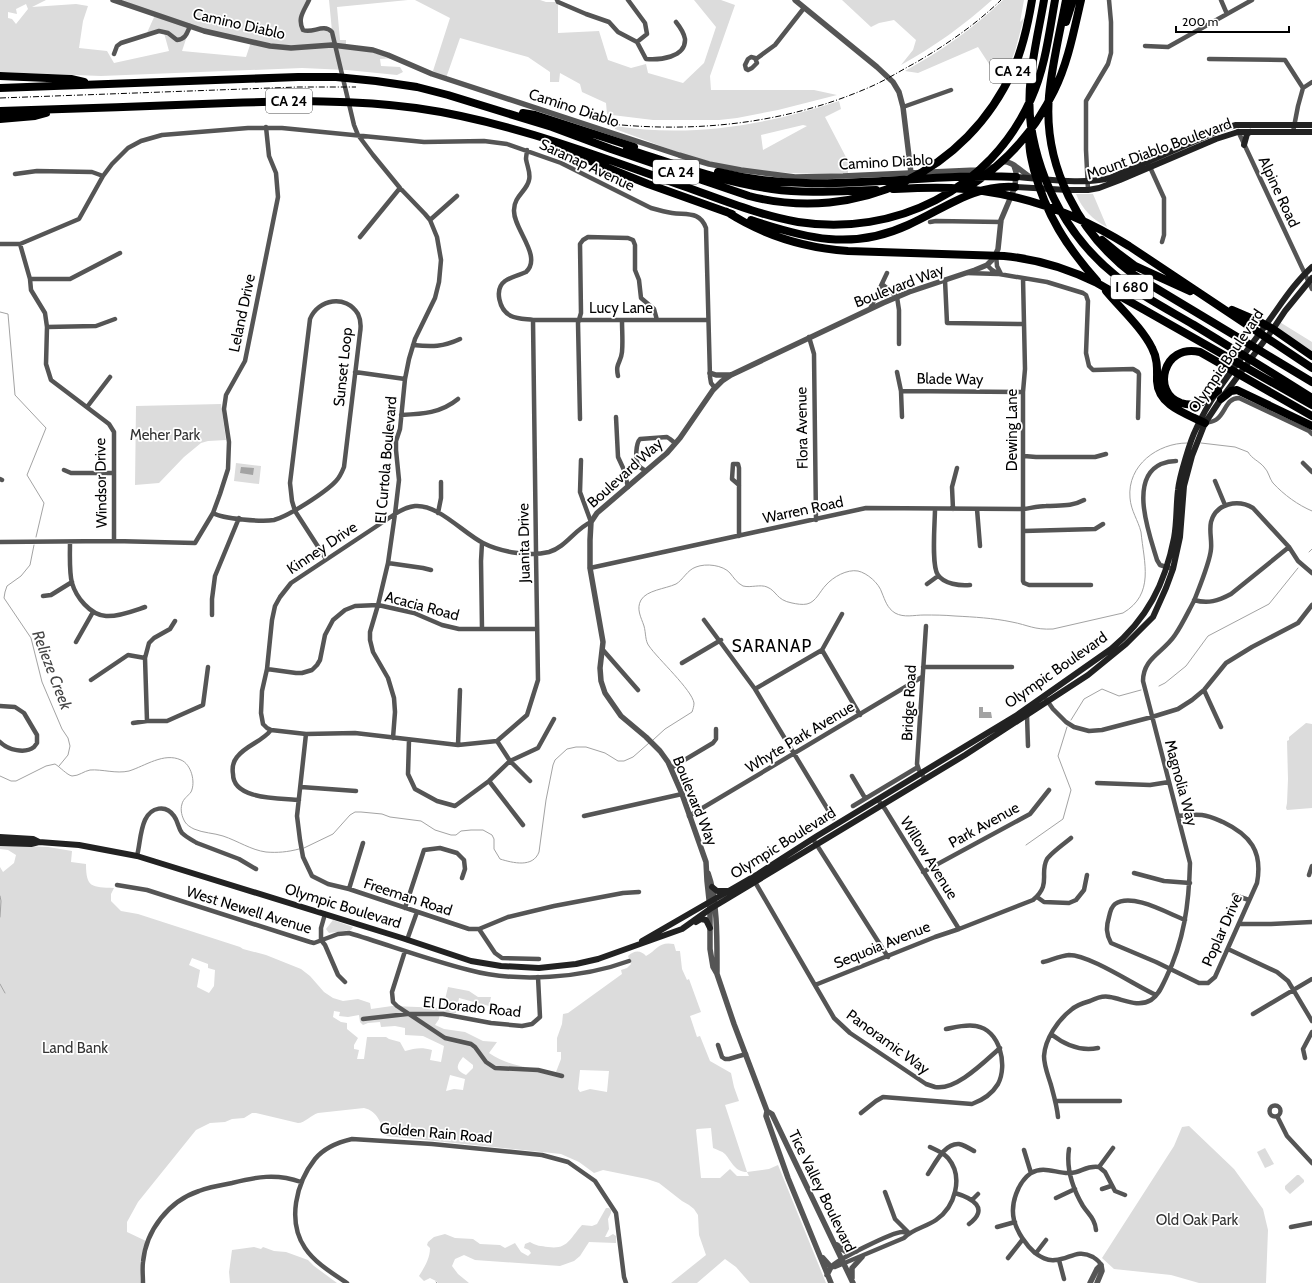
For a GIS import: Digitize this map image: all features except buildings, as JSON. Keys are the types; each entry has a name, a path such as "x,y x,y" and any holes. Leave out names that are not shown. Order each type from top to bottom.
{"highway":[{"name":"CA 24","path":"0,88 282,77 348,78 376,81 417,87 503,111 741,194 772,201 804,204 828,203 850,200 894,187 935,165 953,151 972,132 994,105 1014,70 1024,39 1032,0"},
{"path":"1044,0 1032,74 1030,94 1031,125 1029,141 1036,163 1042,196 1063,239 1082,264 1149,342 1154,353 1157,365 1158,384 1163,397 1174,407 1203,422"},
{"path":"922,208 951,192 977,172 994,156 1015,129 1028,107 1040,76 1045,57 1055,0"},
{"name":"I 680","path":"1066,0 1053,66 1049,104 1050,129 1056,164 1063,184 1073,206 1085,225 1098,241 1121,264 1145,282 1312,382"},
{"path":"1059,36 1068,18 1073,0"},
{"path":"511,128 774,216 797,222 838,225 860,224 890,218 948,198 974,184 1015,149 1026,136 1046,106 1054,90 1068,50 1081,0"},
{"path":"0,76 71,79 96,84"},
{"name":"CA 24","path":"0,110 294,101 351,101 432,110 474,118 511,128 648,184 727,212"},
{"path":"0,119 35,116 64,109"},
{"path":"503,111 535,115 699,167 734,176 758,180 814,184 958,177 1016,177"},
{"path":"552,127 568,129 709,175 760,187 804,192 950,188 996,193 1032,202 1071,215 1101,229 1129,246 1312,368"},
{"name":"I 680","path":"1036,163 1068,224 1096,258 1115,275 1135,290 1312,398"},
{"path":"727,212 802,236 827,240 850,240 875,236 900,229 975,192 994,187 1015,188"},
{"path":"1073,206 1103,240 1136,266 1269,327 1312,356"},
{"path":"727,212 743,222 776,236 800,244 824,249 852,252 1021,258 1052,264 1086,278 1312,404"},
{"path":"1312,416 1200,352 1183,352 1175,356 1169,362 1165,372 1164,379 1166,388 1169,394 1178,402 1190,405 1238,390 1312,426"}],"main road":[{"name":"Mount Diablo Boulevard","path":"1237,129 1250,132 1312,125"},
{"name":"Mount Diablo Boulevard","path":"1015,188 1088,190 1099,188 1118,181 1225,128 1293,128 1312,132"},
{"path":"1244,145 1247,134 1250,132"},
{"name":"Mount Diablo Boulevard","path":"1016,177 1097,181 1149,165"},
{"name":"Olympic Boulevard","path":"640,943 646,938 729,891 878,800 923,777 1048,702 1088,675 1126,644 1153,617 1166,588 1174,537 1178,488 1189,456 1195,431 1203,422 1219,395 1269,327 1286,297 1312,267"},
{"name":"Olympic Boulevard","path":"1269,327 1285,311 1310,280"},
{"name":"Olympic Boulevard","path":"1189,456 1202,432 1203,422"},
{"name":"Olympic Boulevard","path":"0,843 31,844 39,842 79,845 137,856 471,961 501,966 539,968 576,964 598,959 688,925 754,882 882,805 1017,715 1122,640 1147,611 1170,568"},
{"name":"Olympic Boulevard","path":"0,837 33,839 39,842"},
{"path":"712,887 720,891 729,891"},
{"path":"688,925 704,919 708,921 710,928"}],"street":[{"name":"Camino Diablo","path":"112,0 190,26 270,46 291,48 335,45 367,49 382,53 441,77 679,155 724,167 795,177 836,177 986,169 1004,161 1012,163 1014,166"},
{"name":"El Curtola Boulevard","path":"309,0 300,18 300,24 303,30 307,32 324,28 329,29 334,37 354,125 358,135 400,188 430,220 437,237 441,260 440,275 434,298 413,345 405,379 400,429 396,440 399,480 395,514 388,563 370,632 372,652 388,678 394,698 395,712 393,738"},
{"path":"557,0 570,8 609,22 618,32 637,42 646,59 656,60 671,57 679,52 684,45 684,39 683,32 676,22"},
{"path":"628,0 645,23 647,34 637,42"},
{"path":"795,0 890,78 899,92 903,107 911,173"},
{"path":"1088,190 1086,104 1089,95 1108,64 1111,27 1109,0"},
{"path":"1221,0 1228,14"},
{"path":"1145,46 1168,47 1252,0"},
{"path":"756,59 775,45 804,8"},
{"path":"114,54 117,46 121,42 159,31 168,33 177,40 181,40 186,36 190,26"},
{"path":"1209,59 1285,60 1303,88"},
{"path":"1293,128 1303,88 1312,82"},
{"path":"903,107 951,90"},
{"name":"Saranap Avenue","path":"20,244 79,219 104,176 122,153 155,136 266,127 424,142 484,141 507,144 561,163 644,206 662,212 695,215 702,220 706,228 710,373 711,382 715,388"},
{"name":"Leland Drive","path":"114,541 195,543 212,513 223,487 229,464 229,442 224,409 226,395 245,361 278,197 276,173 269,156 266,127"},
{"name":"Alpine Road","path":"1237,129 1305,274 1310,280 1312,289"},
{"path":"527,150 526,160 530,180 518,196 514,210 515,219 531,254 531,264 526,272 506,280 502,285 498,296 503,309 510,316 533,320"},
{"path":"1149,165 1164,198 1164,235 1162,242"},
{"path":"1001,274 997,266 996,255 999,245 1001,222 1015,188 1016,177 1014,166"},
{"path":"1014,166 1032,178"},
{"path":"15,174 37,171 92,172 104,176"},
{"path":"360,237 400,188"},
{"path":"430,220 457,196"},
{"path":"930,222 1001,222"},
{"path":"580,420 578,324 581,313 580,244 583,240 588,237 628,238 633,240 635,245 635,270 639,280 641,298 654,309 657,320"},
{"path":"0,244 20,244"},
{"name":"Windsor Drive","path":"20,244 30,279 31,290 44,314 48,327 46,364 51,380 109,424 114,432 114,541"},
{"path":"30,279 70,279 120,253"},
{"name":"Boulevard Way","path":"711,901 712,887 706,862 682,794 671,768 657,747 621,716 605,693 600,681 603,650 602,634 590,568 591,522 597,513 666,453 715,388 731,375 809,337 897,297 977,270 987,265 996,255"},
{"path":"987,265 992,270 1001,274"},
{"path":"870,309 887,273"},
{"path":"966,273 1001,274 1047,282 1086,295 1088,301 1086,353 1090,368 1093,370 1136,370 1139,374 1138,418"},
{"name":"Dewing Lane","path":"1023,278 1025,368 1023,392 1024,583 1035,585 1091,585"},
{"path":"946,280 947,323 1024,324"},
{"path":"882,284 897,297 899,310 899,344"},
{"name":"Sunset Loop","path":"295,510 327,489 336,481 342,472 360,333 360,319 348,304 342,302 328,302 322,305 312,314 310,319 290,483 292,501 295,510 326,559"},
{"path":"48,327 96,326 115,319"},
{"name":"Lucy Lane","path":"533,320 708,320"},
{"name":"Juanita Drive","path":"497,741 527,715 538,680 533,320"},
{"path":"618,376 616,369 622,351 622,320"},
{"name":"Flora Avenue","path":"809,337 814,354 816,520"},
{"path":"413,345 438,346 460,339"},
{"path":"355,372 405,379"},
{"path":"897,372 901,391 902,417"},
{"path":"710,373 716,375 731,375"},
{"path":"87,407 110,377"},
{"name":"Blade Way","path":"901,391 1023,392"},
{"path":"1203,422 1215,420 1220,416 1229,401 1239,398 1309,431 1312,434"},
{"path":"401,415 437,412 458,399"},
{"path":"616,417 618,457 624,470 628,487"},
{"path":"646,471 637,463 637,444 640,439 667,437 675,443"},
{"path":"1024,456 1095,457 1106,454"},
{"path":"581,460 580,492 591,522"},
{"path":"1170,568 1160,564 1157,560 1144,512 1144,489 1151,472 1160,464 1176,461"},
{"path":"1303,463 1312,472"},
{"path":"952,509 952,487 957,468"},
{"path":"64,470 71,473 114,472"},
{"path":"1215,481 1225,505 1239,502 1248,504 1289,547 1298,561 1312,573"},
{"path":"438,513 441,498 441,482"},
{"path":"739,484 739,536"},
{"name":"Warren Road","path":"590,568 866,508 1024,509 1046,506 1069,506 1084,500"},
{"name":"Magnolia Way","path":"1156,995 1170,969 1182,936 1190,883 1190,863 1143,681 1144,671 1150,660 1165,647 1174,636 1194,600 1207,565 1211,549 1211,520 1215,513 1225,505"},
{"name":"Kinney Drive","path":"271,730 263,724 261,713 262,691 267,669 272,620 275,606 280,596 291,583 395,514 414,506 426,508 438,513 482,543 502,550 522,553 536,553 554,550 585,525 591,522"},
{"path":"935,509 934,562 938,576 952,583 963,586 970,585"},
{"path":"977,509 980,546"},
{"path":"212,513 219,516 252,520 272,520 281,518 295,510"},
{"path":"212,615 212,599 215,576 239,518"},
{"path":"1024,531 1095,529 1103,524"},
{"path":"0,542 114,541"},
{"path":"70,542 72,582 78,596 93,612 105,616 113,616 145,607"},
{"path":"482,543 482,629"},
{"path":"1194,600 1211,602 1231,594 1289,547"},
{"path":"388,563 431,570"},
{"path":"927,584 938,576"},
{"path":"43,596 51,596 72,582"},
{"name":"Acacia Road","path":"267,669 302,673 312,670 320,660 329,627 338,615 355,606 378,605 414,613 452,628 537,629"},
{"path":"1044,695 1053,709 1066,722 1074,727 1089,731 1102,730 1178,709 1204,690 1226,663 1298,624 1312,605"},
{"path":"76,642 93,612"},
{"path":"755,689 822,650 842,614"},
{"path":"704,620 721,640 755,689 833,818"},
{"path":"147,721 145,658 149,643 154,638 170,629 175,621"},
{"name":"Bridge Road","path":"923,777 918,766 926,626"},
{"path":"682,663 721,640"},
{"path":"603,650 638,690"},
{"path":"822,650 860,715"},
{"path":"91,680 128,655 145,658"},
{"path":"132,723 167,721 203,705 208,667"},
{"path":"923,668 961,670 963,667 1012,667"},
{"name":"Whyte Park Avenue","path":"690,816 860,715 922,676"},
{"path":"458,745 460,690"},
{"path":"1204,690 1220,727"},
{"path":"0,706 15,708 24,713 35,729 38,738 34,747 26,751 8,748 0,742"},
{"path":"1027,715 1028,746"},
{"path":"409,740 408,774 415,789 436,801 455,806 489,781 510,761 538,748 554,719"},
{"path":"671,768 713,743 716,739 716,729"},
{"path":"299,800 253,795 244,792 235,784 233,778 232,769 236,758 243,751 263,738 271,730 306,734 355,733 458,745 497,741 510,761 530,782"},
{"name":"Freeman Road","path":"306,734 297,816 304,857 312,876 328,884 469,929 479,929"},
{"path":"854,806 918,766"},
{"path":"852,776 865,798"},
{"path":"489,781 523,825"},
{"path":"1097,783 1150,785 1169,782"},
{"path":"301,787 356,791"},
{"name":"Park Avenue","path":"923,872 1030,814 1049,790"},
{"path":"584,816 682,794"},
{"name":"Willow Avenue","path":"878,800 959,929"},
{"path":"137,856 145,819 153,810 161,808 170,812 176,818 181,832 192,840 238,859 256,869"},
{"name":"Poplar Drive","path":"1178,816 1194,814 1211,817 1241,832 1253,846 1257,856 1259,869 1257,883 1215,977 1208,983 1199,983 1112,943 1107,937 1106,930 1111,908 1116,903 1123,901 1144,903 1185,920"},
{"path":"1071,838 1047,858 1043,887 1037,897 1044,902 1069,903 1076,900 1084,890 1087,875"},
{"path":"813,839 818,844 888,957"},
{"path":"349,890 363,843"},
{"path":"405,908 424,850 440,848 457,853 464,860 465,869 462,878"},
{"path":"1309,875 1312,866"},
{"name":"Boulevard Way","path":"707,869 706,881 711,901"},
{"path":"1134,873 1164,881 1190,883"},
{"name":"Panoramic Way","path":"754,882 834,1018 850,1032 926,1084 936,1087 950,1085 963,1079 1000,1048"},
{"name":"West Newell Avenue","path":"117,885 147,890 314,943 338,934 350,932 470,971 501,976 557,977 582,973 629,961"},
{"path":"539,959 502,958 495,953 479,929 508,917 554,906 623,892 639,892"},
{"path":"1234,895 1249,900"},
{"name":"Sequoia Avenue","path":"815,985 1033,900 1037,897"},
{"name":"Tice Valley Boulevard","path":"711,901 717,974"},
{"name":"Tice Valley Boulevard","path":"712,908 710,945 713,967 717,974 767,1111 766,1116 788,1178 831,1283"},
{"path":"407,940 417,912"},
{"path":"325,914 321,928 321,940 325,945 338,974 346,982"},
{"path":"1239,924 1312,922"},
{"path":"710,945 714,948 717,964"},
{"path":"1228,949 1277,972 1288,981 1312,1020"},
{"path":"405,951 392,992 393,1002 396,1006 446,1038 471,1044 486,1062 495,1068 538,1070 562,1076"},
{"path":"1043,962 1067,956 1081,957 1156,995 1143,1003 1135,1003 1104,996 1080,1004 1065,1015 1051,1034 1046,1046 1044,1057 1045,1068 1056,1101 1058,1118"},
{"name":"El Dorado Road","path":"407,1014 443,1014 522,1026 532,1024 540,1017 538,977"},
{"path":"1253,1014 1312,979"},
{"path":"363,1019 407,1014"},
{"path":"861,1113 876,1100 884,1097 972,1104 982,1100 991,1093 998,1084 1002,1072 1000,1048 994,1038 988,1031 978,1026 966,1025 946,1029"},
{"path":"1305,1058 1305,1044 1312,1032"},
{"path":"1051,1034 1059,1040 1074,1047 1091,1050 1098,1048"},
{"path":"718,1045 722,1057 725,1059 746,1054"},
{"path":"1056,1101 1120,1101"},
{"name":"Tice Valley Boulevard","path":"767,1111 772,1114 853,1282"},
{"path":"1278,1116 1287,1136 1312,1163"},
{"name":"Golden Rain Road","path":"347,1283 316,1261 309,1254 296,1229 295,1211 301,1182 316,1158 328,1148 352,1139 542,1154 568,1162 594,1181 616,1214 626,1283"},
{"path":"928,1174 942,1153 952,1146 958,1144 974,1150"},
{"path":"843,1262 862,1257 904,1238 908,1233 937,1220 951,1204 955,1193 955,1172 948,1158 930,1147"},
{"path":"1099,1167 1113,1148"},
{"path":"1069,1149 1068,1158 1070,1174 1075,1189 1084,1206 1094,1219 1096,1230"},
{"path":"1024,1150 1031,1173"},
{"path":"1096,1283 1102,1271 1100,1263 1094,1258 1084,1254 1075,1254 1059,1260 1048,1260 1036,1253 1023,1239 1015,1222 1014,1210 1016,1192 1022,1182 1031,1173 1040,1170 1047,1170 1070,1174 1089,1166 1099,1167 1105,1172 1111,1186 1115,1191 1125,1195"},
{"path":"143,1283 143,1261 148,1239 162,1217 170,1208 184,1197 199,1190 257,1178 278,1177 301,1182"},
{"path":"1102,1189 1111,1186"},
{"path":"1056,1198 1075,1189"},
{"path":"885,1192 895,1219 908,1233"},
{"path":"955,1193 972,1200 978,1206 979,1212 976,1219 970,1224"},
{"path":"972,1200 978,1194"},
{"path":"997,1227 1015,1222"},
{"path":"1291,1227 1312,1223"},
{"path":"831,1267 835,1267 843,1262 856,1251 896,1234 902,1232 908,1233"},
{"path":"1008,1258 1023,1239"},
{"path":"1036,1253 1046,1240"},
{"path":"835,1243 845,1251 856,1251"},
{"path":"820,1255 831,1267"},
{"path":"853,1282 852,1268 862,1257"},
{"path":"1059,1260 1064,1279"},
{"path":"1090,1283 1097,1269 1101,1265"},
{"path":"828,1275 831,1267"}],"green space":[{"path":"0,0 46,0 32,7 76,4 88,6 83,21 79,48 107,51 114,63 169,51 164,33 159,31 146,35 155,15 113,0 309,0 300,18 303,30 324,28 332,31 329,0 408,0 337,7 340,40 346,40 346,46 395,58 380,59 381,66 400,67 403,72 397,75 347,70 302,68 101,76 0,72","holes":["26,4 28,9 16,24 12,19 8,18 8,12 17,14 16,9","190,27 251,42 246,57 182,51"]},
{"path":"415,0 540,0 546,2 558,2 558,33 599,31 608,60 631,68 646,64 648,73 683,83 704,63 716,27 694,0 721,0 735,5 710,76 711,90 814,90 837,95 778,110 719,120 653,120 612,115 607,114 606,103 582,92 580,84 560,73 559,82 550,82 550,72 528,57 460,38 446,78 432,74 450,18"},
{"path":"842,0 992,0 948,35 901,65 913,50 916,40 894,20 879,23 871,27"},
{"path":"1003,0 1024,0 1020,22 1024,18 1015,51 1002,84 978,47 918,73 905,71 957,38 981,20"},
{"path":"839,101 841,109 825,117 848,161 848,173 813,174 760,171 725,165 684,154 615,129 615,126 672,131 700,130 757,123","holes":["803,125 807,126 763,150 761,135"]},
{"path":"1076,194 1093,194 1107,227 1088,214"},
{"path":"1278,321 1312,342 1312,356 1277,332"},
{"name":"Meher Park","path":"221,404 226,440 201,443 184,457 159,483 135,485 136,406"},
{"path":"236,463 261,466 259,484 234,481"},
{"path":"1306,723 1312,724 1312,808 1287,810 1287,741 1289,740 1289,737"},
{"name":"Land Bank","path":"0,845 48,847 72,851 71,862 86,864 87,878 92,885 114,888 111,894 111,901 121,911 138,914 243,949 266,955 301,969 310,976 324,992 333,998 343,1001 358,999 370,1003 371,1009 392,1006 443,1008 448,987 469,991 478,997 491,997 489,1006 459,998 456,1013 440,1012 439,1019 435,1025 444,1029 465,1032 483,1041 497,1042 489,1053 497,1058 521,1066 556,1072 561,1059 561,1052 557,1052 557,1038 562,1024 563,1014 568,1013 622,974 621,970 627,968 631,964 628,956 630,954 640,952 646,956 661,945 669,943 674,944 676,951 680,951 682,969 687,980 689,979 701,1012 690,1016 697,1037 700,1036 710,1061 731,1073 739,1101 725,1105 747,1172 769,1169 778,1165 826,1283 750,1283 736,1267 725,1259 697,1283 671,1283 706,1255 699,1235 698,1215 694,1209 659,1183 603,1170 594,1173 579,1162 561,1154 386,1136 376,1115 364,1108 318,1113 303,1122 298,1123 252,1113 244,1118 210,1123 196,1130 138,1202 127,1222 127,1232 146,1241 140,1262 141,1283 0,1283 0,867 3,872 14,863 16,855 8,850 0,849","holes":["192,958 208,964 208,968 215,970 214,986 209,993 197,987 200,970 189,965","334,1011 340,1012 339,1016 348,1017 359,1015 360,1022 363,1025 380,1022 381,1027 395,1026 405,1028 405,1035 423,1036 444,1046 441,1062 430,1060 432,1050 418,1048 405,1051 400,1042 386,1037 367,1037 364,1059 357,1059 359,1050 354,1049 354,1045 358,1038 347,1029 347,1023 341,1022 333,1017","463,1057 473,1065 473,1068 466,1075 458,1069 459,1063","580,1070 609,1071 607,1092 590,1089 580,1092 578,1089","450,1075 465,1079 463,1090 454,1089 446,1091","711,1128 713,1148 724,1153 734,1166 743,1172 747,1172 749,1176 737,1176 730,1169 720,1178 701,1178 696,1130"]},
{"path":"333,920 353,927 351,930 329,933 326,929"},
{"name":"Old Oak Park","path":"1189,1126 1234,1169 1263,1209 1268,1230 1266,1283 1199,1283 1171,1275 1114,1269 1102,1258 1174,1146 1182,1127"},
{"path":"1265,1148 1274,1164 1265,1168 1257,1152"},
{"path":"1297,1175 1304,1180 1304,1182 1290,1194 1285,1189 1285,1186"},
{"path":"606,1208 611,1210 611,1213 608,1219 609,1229 605,1237 613,1234 616,1236 616,1243 589,1242 580,1256 574,1261 560,1266 475,1260 464,1255 455,1259 452,1266 458,1274 469,1283 438,1283 430,1278 424,1281 419,1276 429,1256 430,1248 427,1245 428,1242 434,1237 445,1234 455,1238 473,1239 480,1244 500,1245 505,1248 515,1243 521,1252 528,1256 531,1253 529,1250 524,1248 525,1244 530,1242 539,1246 560,1247 568,1242 582,1225 592,1226 597,1224"},
{"path":"254,1247 261,1249 263,1247 274,1251 286,1252 308,1260 337,1283 230,1283 229,1272 232,1250"}],"shaded area":[{"path":"241,467 254,468 253,475 240,473"},
{"path":"979,707 983,707 983,712 991,712 992,718 979,718"}],"waterway":[{"name":"Relieze Creek","path":"0,312 8,314 15,395 46,428 27,475 44,503 36,537"},
{"path":"653,740 665,729 692,712 694,703 687,690 653,652 648,644 639,607 641,600 647,594 676,584 693,568 705,565 723,568 743,586 767,587 783,600 801,604 807,604 813,601 832,579 845,572 858,571 865,574 875,582 892,611 898,615 905,616 939,615 984,618 1018,623 1036,628 1053,629 1123,613 1140,597 1144,587 1145,577 1141,532 1130,498 1130,486 1134,475 1146,458 1155,452 1165,447 1187,443"},
{"path":"1201,443 1235,447 1248,452 1266,469 1273,483 1286,496 1312,511"},
{"name":"Relieze Creek","path":"34,545 30,565 21,576 7,586 4,598 31,638 42,682 62,729 68,738 70,746 68,755 59,766"},
{"path":"1309,552 1312,549"},
{"path":"1159,686 1186,666 1208,636 1269,604 1298,568"},
{"path":"1071,720 1084,699 1102,689 1119,696 1141,690"},
{"path":"1026,845 1063,819 1071,790 1058,756 1067,727"},
{"path":"304,848 333,834 350,815 355,812 361,812 421,821 435,830 451,835 456,835 461,831 483,830 492,835 494,839 494,849 500,859 516,863 527,862 536,857 539,852 546,800 555,760 567,749 586,747 605,753 618,761 624,761 633,757 649,743"},
{"path":"0,776 11,781 16,781 46,766 55,764 72,776 90,770 124,772 161,759 175,758 185,762 192,774 193,783 191,792 183,801 181,809 183,818 189,826 197,830 223,836 260,851 287,852 299,849"},
{"path":"0,896 0,917"},
{"path":"0,984 5,993"}],"railway":[{"path":"611,124 677,127 710,126 775,117 839,99 876,84 927,56 971,26 1001,0"},
{"path":"0,98 298,87 356,87"}],"district":[{"name":"SARANAP","path":"772,646"}]}
